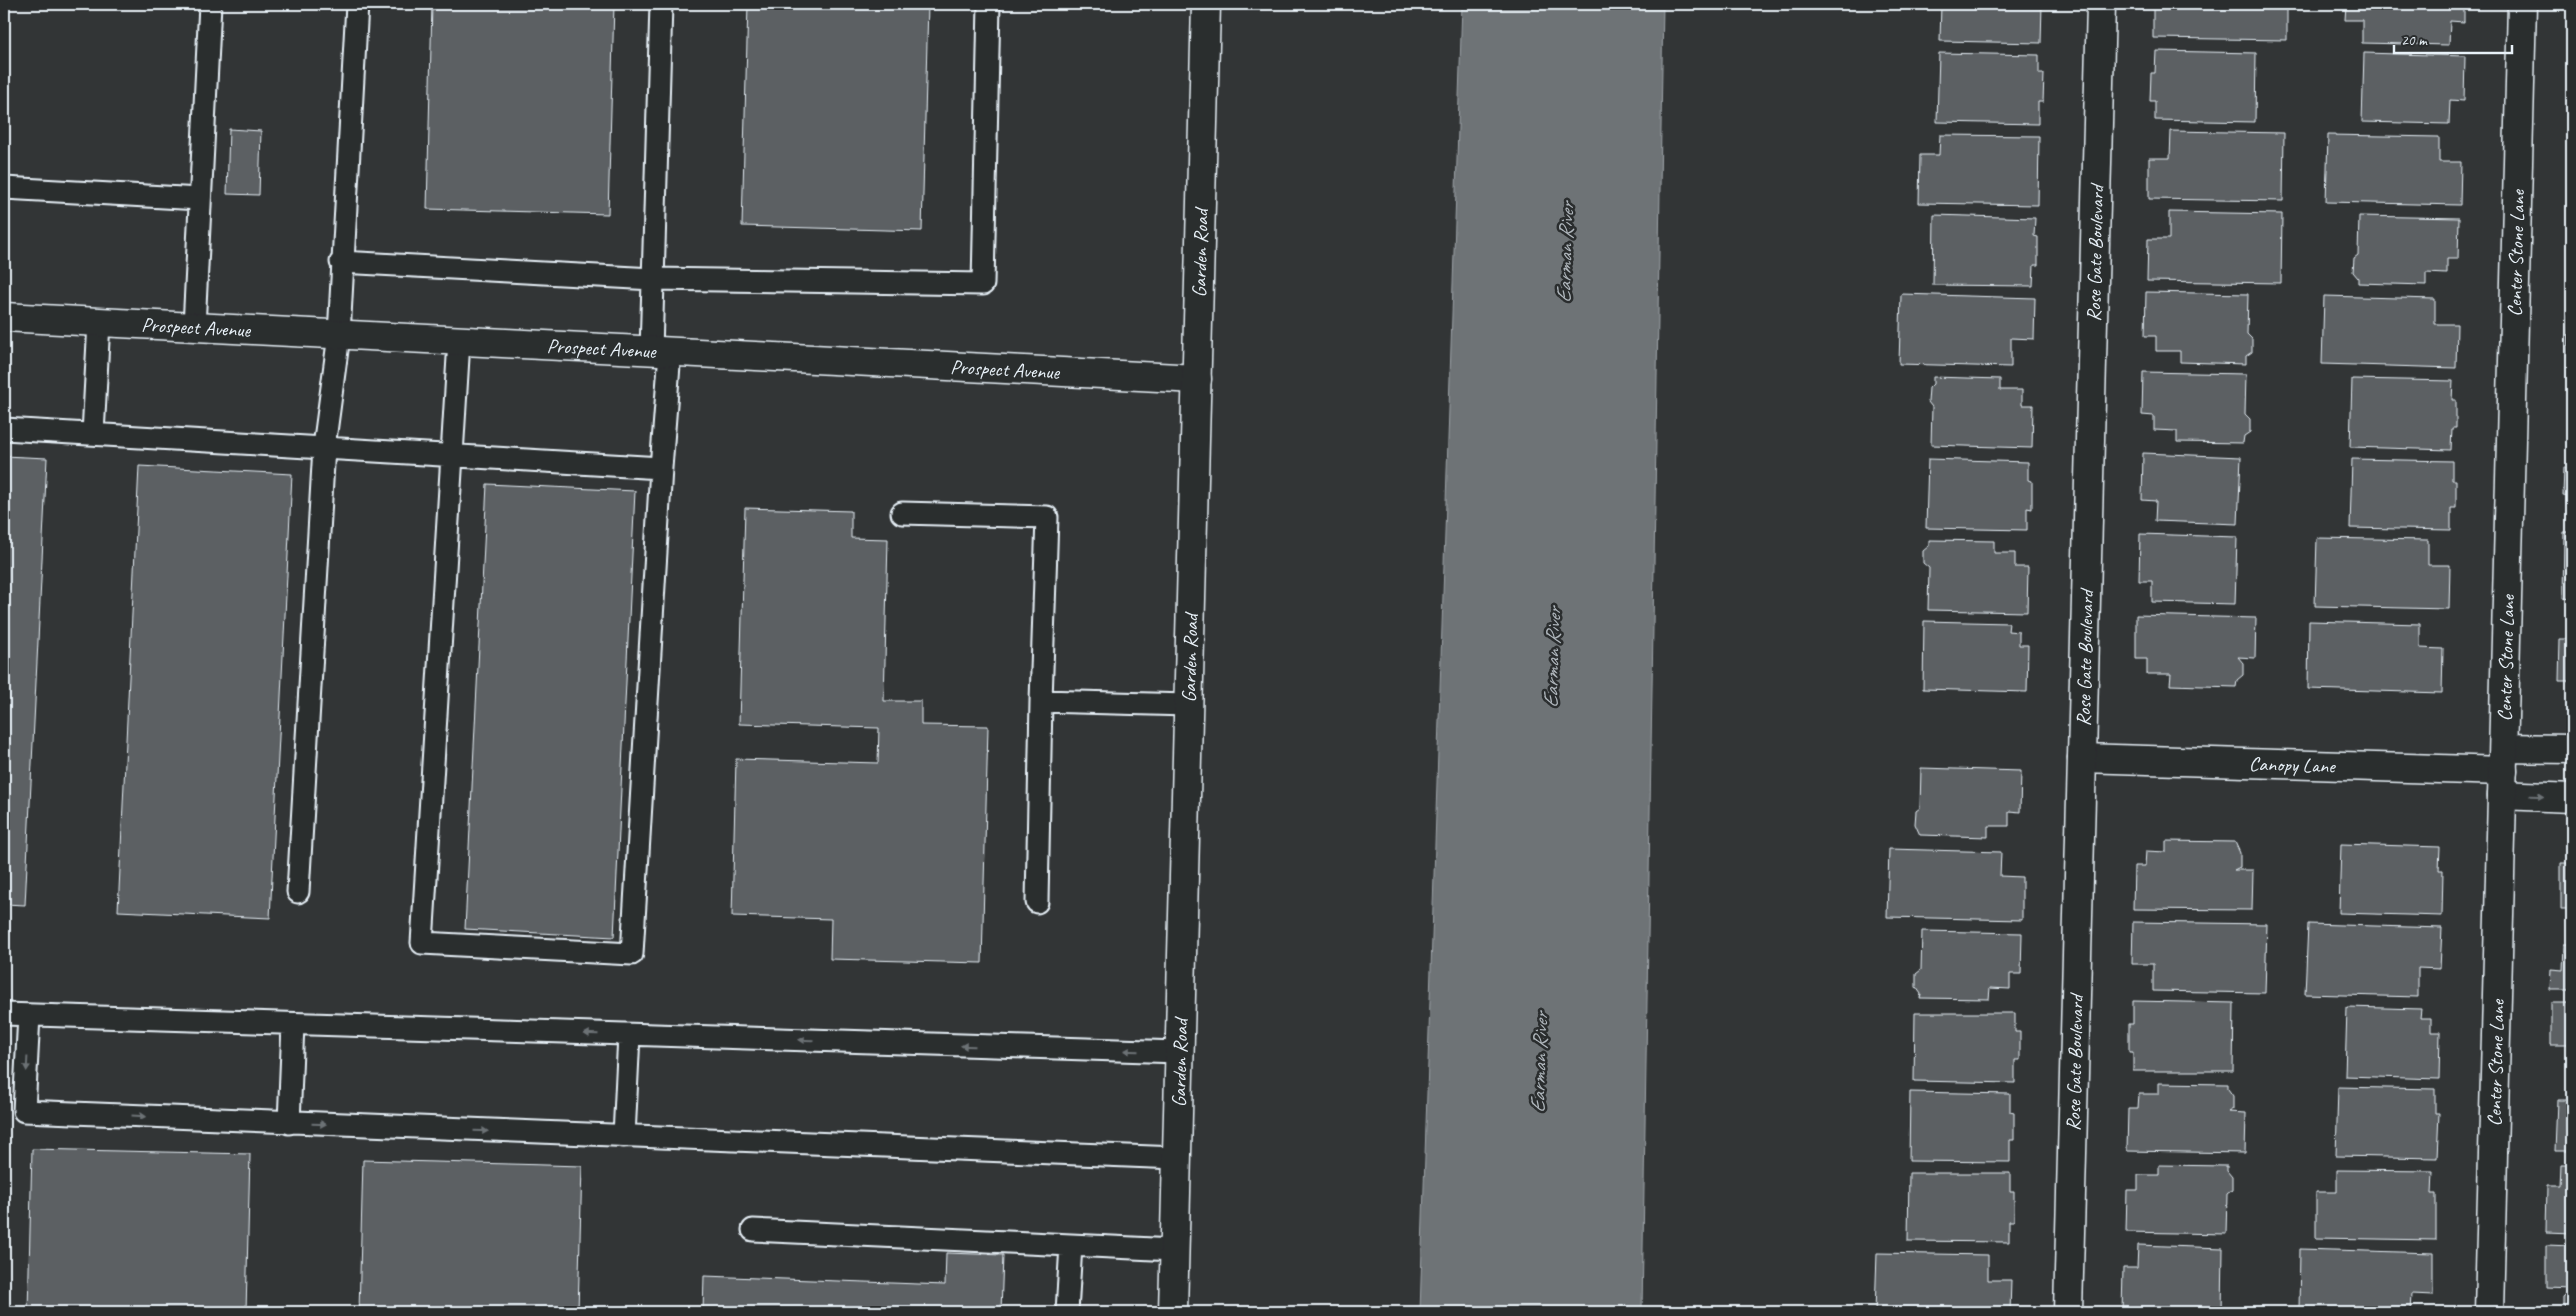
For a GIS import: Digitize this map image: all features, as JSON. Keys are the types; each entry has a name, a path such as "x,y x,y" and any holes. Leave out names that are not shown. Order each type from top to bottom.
{"street":[{"name":"Garden Road","path":"1173,1312 1206,4"},
{"name":"Rose Gate Boulevard","path":"2068,1312 2101,4"},
{"name":"Center Stone Lane","path":"2489,1312 2522,4"},
{"name":"Prospect Avenue","path":"4,318 1196,379"},
{"name":"Canopy Lane","path":"2082,758 2503,771 2572,749"},
{"name":"Canopy Lane","path":"2503,771 2572,798"}],"lane":[{"path":"194,327 210,4"},
{"path":"298,892 324,447 339,335 341,262 357,4"},
{"path":"459,341 422,942 632,954 661,468 660,352 653,279 660,4"},
{"path":"341,262 653,279 983,284 989,4"},
{"path":"4,188 200,199"},
{"path":"94,434 99,322"},
{"path":"4,429 661,468"},
{"path":"902,513 1047,517 1037,902"},
{"path":"1041,701 1188,705"},
{"path":"4,1014 1180,1052"},
{"path":"29,1015 24,1111 1176,1158"},
{"path":"289,1123 293,1024"},
{"path":"624,1136 629,1035"},
{"path":"753,1230 1174,1250"},
{"path":"1067,1312 1071,1245"}],"water":[{"name":"Earman River","path":"1462,4 1663,4 1642,1312 1420,1312"}],"building":[{"path":"432,4 614,4 608,214 427,209"},
{"path":"748,4 928,4 922,231 742,226"},
{"path":"1941,4 2042,4 2041,43 1940,41"},
{"path":"2153,4 2287,4 2287,40 2153,38"},
{"path":"2346,4 2464,4 2464,22 2450,21 2449,45 2362,43 2362,20 2345,20"},
{"path":"2156,51 2256,53 2255,122 2155,120 2155,101 2150,101 2151,73 2155,73"},
{"path":"1939,53 2039,55 2039,74 2044,74 2043,102 2038,102 2038,124 1937,122"},
{"path":"2364,53 2465,56 2464,101 2450,100 2449,124 2362,122"},
{"path":"229,129 261,131 259,195 227,194"},
{"path":"2171,131 2284,133 2283,201 2149,199 2149,158 2170,158"},
{"path":"1940,135 2039,136 2038,205 1919,203 1920,155 1939,155"},
{"path":"2328,135 2439,137 2439,162 2461,162 2460,205 2326,202"},
{"path":"2169,212 2282,214 2281,283 2147,281 2148,239 2169,239"},
{"path":"1934,215 2035,218 2034,236 2038,237 2038,265 2034,265 2033,286 1933,285"},
{"path":"2359,216 2459,218 2458,259 2447,259 2447,274 2426,273 2426,285 2358,283 2358,278 2353,272 2354,258 2358,255"},
{"path":"2146,292 2248,294 2247,334 2252,339 2252,352 2246,356 2246,364 2180,362 2180,351 2156,351 2156,336 2145,336"},
{"path":"1901,294 2035,298 2034,339 2011,338 2011,367 1899,364"},
{"path":"2324,296 2435,299 2435,324 2457,324 2456,368 2322,364"},
{"path":"2569,315 2572,315 2572,357 2568,357"},
{"path":"2568,370 2572,370 2572,406 2568,406"},
{"path":"2143,372 2246,374 2245,414 2250,419 2250,432 2244,436 2243,443 2177,442 2177,431 2154,430 2154,416 2142,415"},
{"path":"1933,377 2000,379 2000,390 2022,390 2022,405 2033,405 2032,448 1931,445 1932,407 1928,402 1929,388 1933,384"},
{"path":"2352,379 2453,381 2452,400 2456,400 2456,428 2452,428 2451,450 2350,447"},
{"path":"2571,449 2572,519 2568,519 2569,496 2563,495 2564,468 2570,468"},
{"path":"2143,453 2241,457 2238,524 2155,521 2156,501 2142,500"},
{"path":"4,456 47,458 25,905 4,904"},
{"path":"1928,459 2028,462 2028,480 2032,481 2032,509 2027,508 2027,530 1926,528"},
{"path":"2352,459 2452,461 2452,480 2456,480 2456,508 2451,508 2451,530 2350,528"},
{"path":"139,466 292,474 270,918 118,911"},
{"path":"487,484 635,491 614,937 465,929"},
{"path":"745,508 851,511 851,538 888,539 884,701 921,701 921,725 988,726 982,963 830,959 831,919 732,916 736,759 878,763 879,728 739,724"},
{"path":"2564,532 2572,532 2572,599 2563,598"},
{"path":"2140,534 2237,537 2235,604 2152,602 2152,581 2139,581"},
{"path":"2317,538 2428,540 2428,565 2450,565 2449,609 2315,606"},
{"path":"1929,540 1994,541 1994,553 2015,553 2015,567 2028,567 2027,612 1928,610 1929,568 1923,563 1923,551 1929,546"},
{"path":"2136,615 2256,618 2255,658 2238,657 2243,663 2243,675 2237,680 2236,687 2170,685 2171,674 2147,674 2147,659 2136,659"},
{"path":"1924,621 2009,623 2008,631 2019,632 2019,645 2028,645 2027,692 1923,689"},
{"path":"2309,621 2420,624 2420,648 2443,649 2442,693 2308,689"},
{"path":"2560,639 2572,639 2572,681 2559,681"},
{"path":"1921,768 2021,771 2020,812 2009,811 2009,826 1988,826 1988,837 1920,835 1915,824 1916,811 1920,808"},
{"path":"2166,841 2235,842 2240,853 2240,867 2234,870 2253,870 2252,910 2133,909 2134,866 2145,866 2146,851 2166,852"},
{"path":"2341,844 2440,847 2439,870 2443,870 2442,916 2339,913"},
{"path":"1889,849 2001,852 2000,876 2022,877 2022,920 1887,917"},
{"path":"2561,863 2572,863 2572,909 2561,909"},
{"path":"2133,922 2267,924 2265,993 2153,991 2153,964 2132,964"},
{"path":"2308,924 2442,928 2440,969 2418,968 2418,997 2305,994"},
{"path":"1922,931 2022,933 2021,974 2010,974 2010,989 1990,988 1989,999 1920,998 1921,994 1916,987 1916,974 1921,970"},
{"path":"2564,944 2572,944 2572,990 2550,990 2551,969 2563,970"},
{"path":"2133,1001 2234,1003 2233,1071 2133,1071 2133,1052 2129,1052 2129,1024 2133,1024"},
{"path":"2551,1003 2572,1003 2572,1045 2551,1045"},
{"path":"2347,1007 2421,1009 2420,1018 2431,1018 2431,1032 2440,1032 2439,1079 2345,1076"},
{"path":"1915,1013 2015,1013 2015,1032 2020,1032 2020,1060 2015,1060 2015,1083 1914,1081"},
{"path":"2572,1050 2572,1066 2567,1064 2567,1055"},
{"path":"2159,1083 2228,1084 2228,1089 2233,1096 2233,1109 2228,1112 2246,1113 2245,1153 2127,1151 2128,1109 2138,1109 2139,1094 2159,1094"},
{"path":"2569,1084 2572,1084 2572,1151 2555,1151 2557,1100 2568,1100"},
{"path":"2338,1087 2435,1089 2435,1113 2439,1113 2437,1158 2336,1156"},
{"path":"1910,1092 2010,1094 2010,1112 2014,1113 2014,1140 2010,1140 2010,1162 1909,1161"},
{"path":"32,1149 250,1154 246,1312 28,1312"},
{"path":"363,1160 582,1166 578,1312 359,1312"},
{"path":"2159,1165 2227,1166 2227,1171 2232,1177 2232,1190 2227,1194 2226,1234 2126,1232 2127,1190 2138,1190 2138,1175 2159,1175"},
{"path":"2561,1165 2572,1165 2572,1233 2546,1232 2547,1185 2560,1185"},
{"path":"2337,1170 2433,1171 2432,1194 2436,1194 2436,1240 2316,1238 2316,1192 2337,1192"},
{"path":"1909,1173 2010,1173 2010,1192 2014,1192 2014,1221 2009,1221 2009,1242 1908,1241"},
{"path":"2138,1245 2223,1248 2222,1312 2122,1312 2123,1268 2137,1268"},
{"path":"2546,1245 2572,1246 2572,1310 2562,1306 2562,1298 2570,1291 2570,1288 2546,1287"},
{"path":"2300,1249 2433,1253 2433,1295 2412,1294 2411,1312 2299,1312"},
{"path":"946,1253 1003,1255 1001,1312 703,1312 704,1276 945,1285"},
{"path":"1877,1253 1988,1255 1988,1280 2011,1280 2010,1312 1875,1312"}]}
